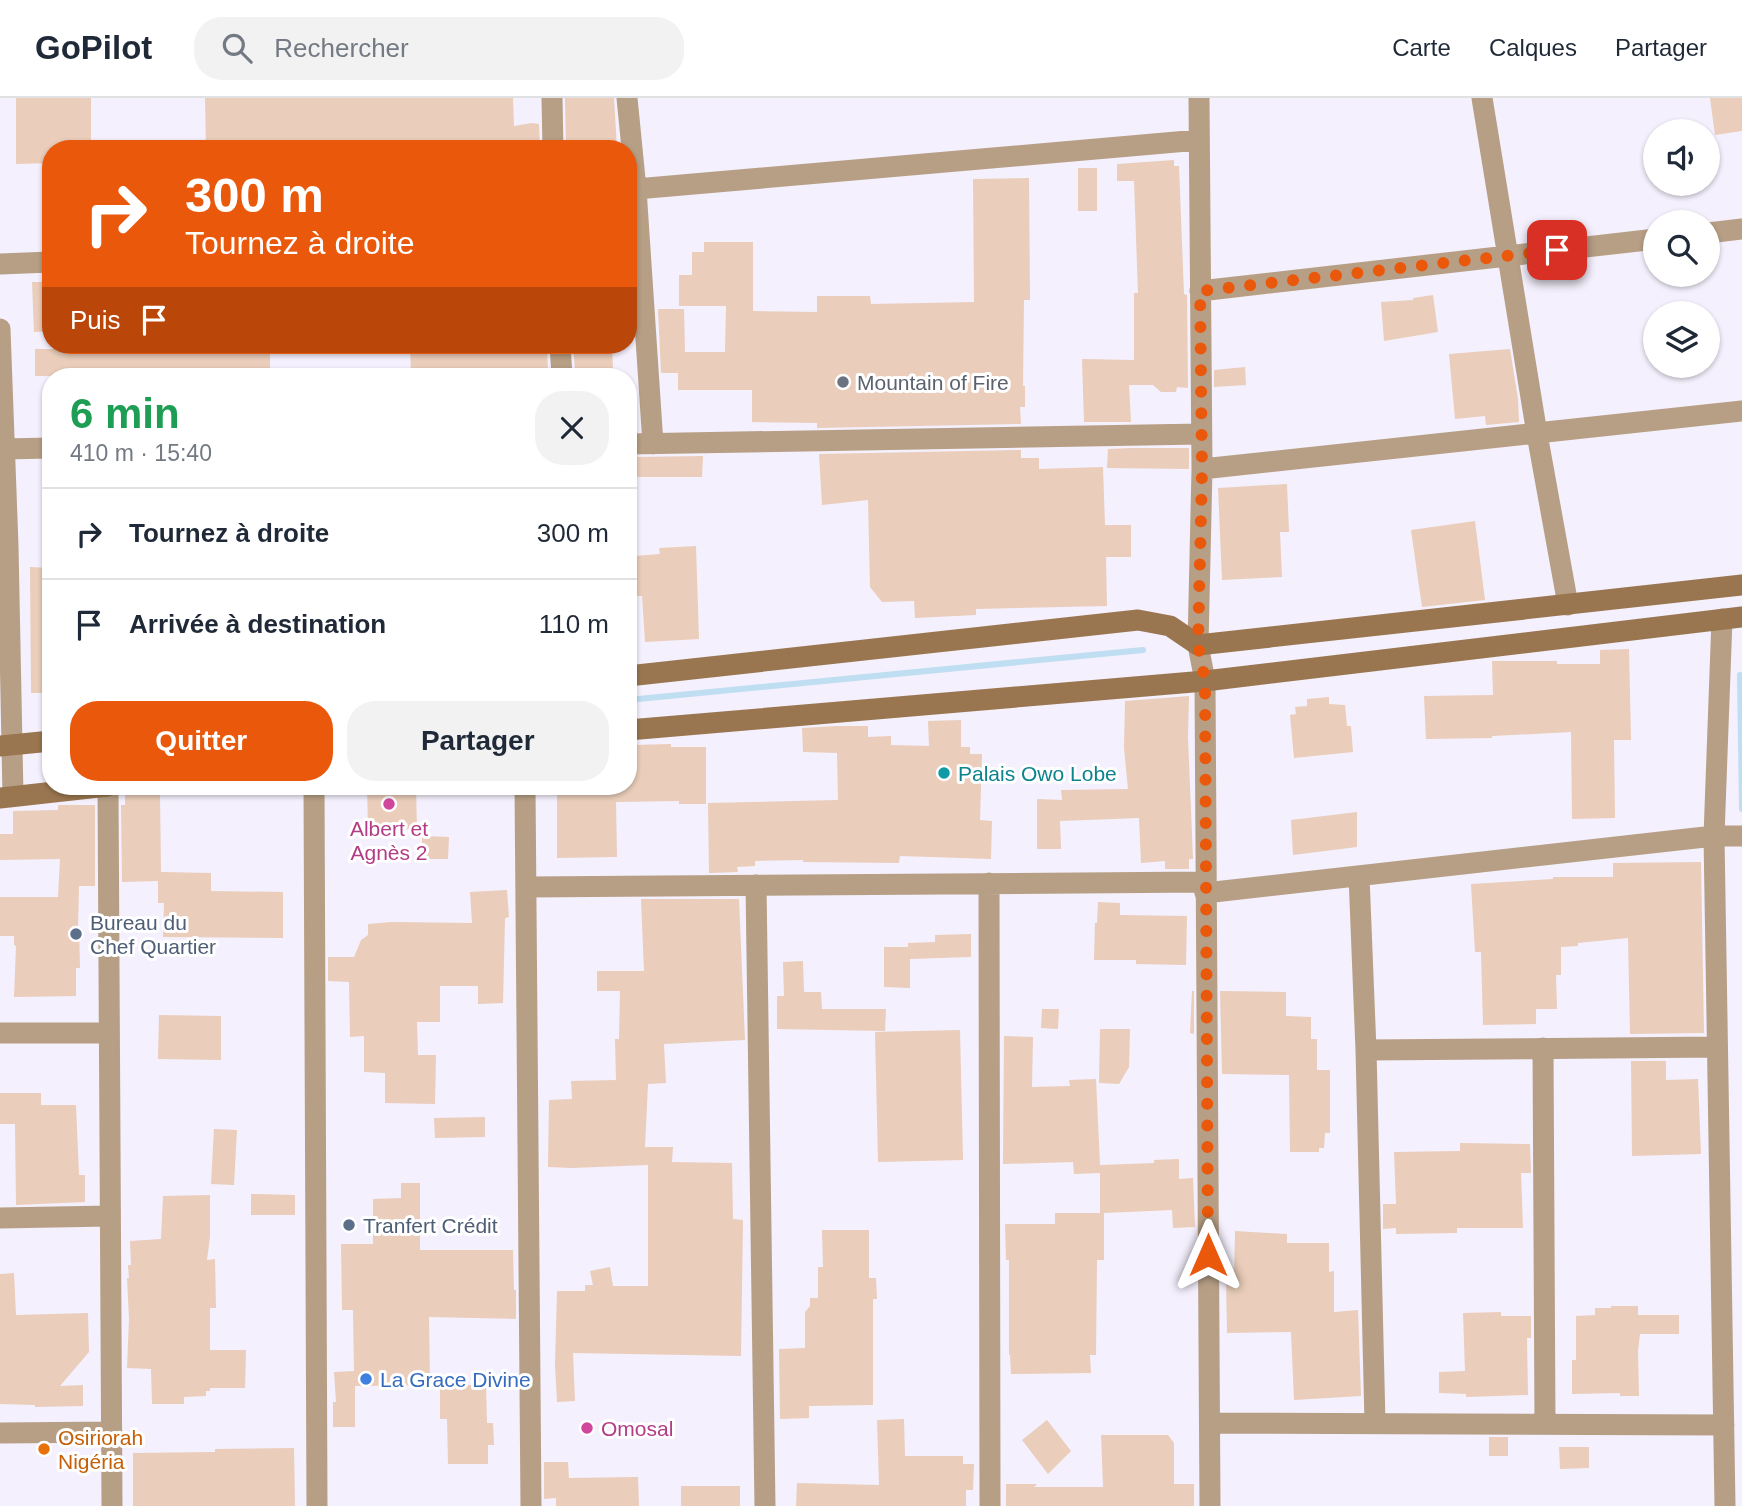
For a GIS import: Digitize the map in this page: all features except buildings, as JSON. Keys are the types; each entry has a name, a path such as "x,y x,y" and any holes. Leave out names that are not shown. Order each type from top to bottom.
{"street":[{"path":"552,98 553,140"},
{"path":"627,98 631,140"},
{"path":"1199,98 1202,470 1198,645 1205,681 1210,1506"},
{"path":"1482,98 1567,605"},
{"path":"637,189 1199,140"},
{"path":"637,204 653,444"},
{"path":"1720,232 1742,229"},
{"path":"1200,291 1643,240"},
{"path":"0,264 42,262"},
{"path":"0,329 7,797 42,793"},
{"path":"1202,470 1742,411"},
{"path":"637,444 1201,434"},
{"path":"3,449 42,449"},
{"path":"637,675 1138,620 1170,626 1198,645 1737,586 1714,836 1726,1506"},
{"path":"637,729 1205,681 1734,618"},
{"path":"6,746 42,742"},
{"path":"108,795 112,1506"},
{"path":"314,795 317,1506"},
{"path":"525,795 531,1506"},
{"path":"526,887 989,883 1205,887 1359,876 1714,836 1742,836"},
{"path":"1359,876 1366,1050 1374,1423"},
{"path":"989,883 990,1506"},
{"path":"756,885 765,1506"},
{"path":"0,1033 109,1033"},
{"path":"1366,1050 1717,1047"},
{"path":"1543,1048 1545,1424"},
{"path":"0,1218 110,1216"},
{"path":"1210,1423 1724,1425"},
{"path":"0,1433 112,1432"}],"waterway":[{"path":"637,699 1143,650"},
{"path":"1740,675 1742,809"}],"place":[{"name":"Mountain of Fire","path":"843,382"},
{"name":"Palais Owo Lobe","path":"944,773"},
{"name":"Albert et Agnès 2","path":"389,804"},
{"name":"Bureau du Chef Quartier","path":"76,934"},
{"name":"Tranfert Crédit","path":"349,1225"},
{"name":"La Grace Divine","path":"366,1379"},
{"name":"Omosal","path":"587,1428"},
{"name":"Osiriorah Nigéria","path":"44,1449"}],"route":[{"path":"1208,1255 1205,681 1198,645 1202,470 1200,291 1557,250"}]}
